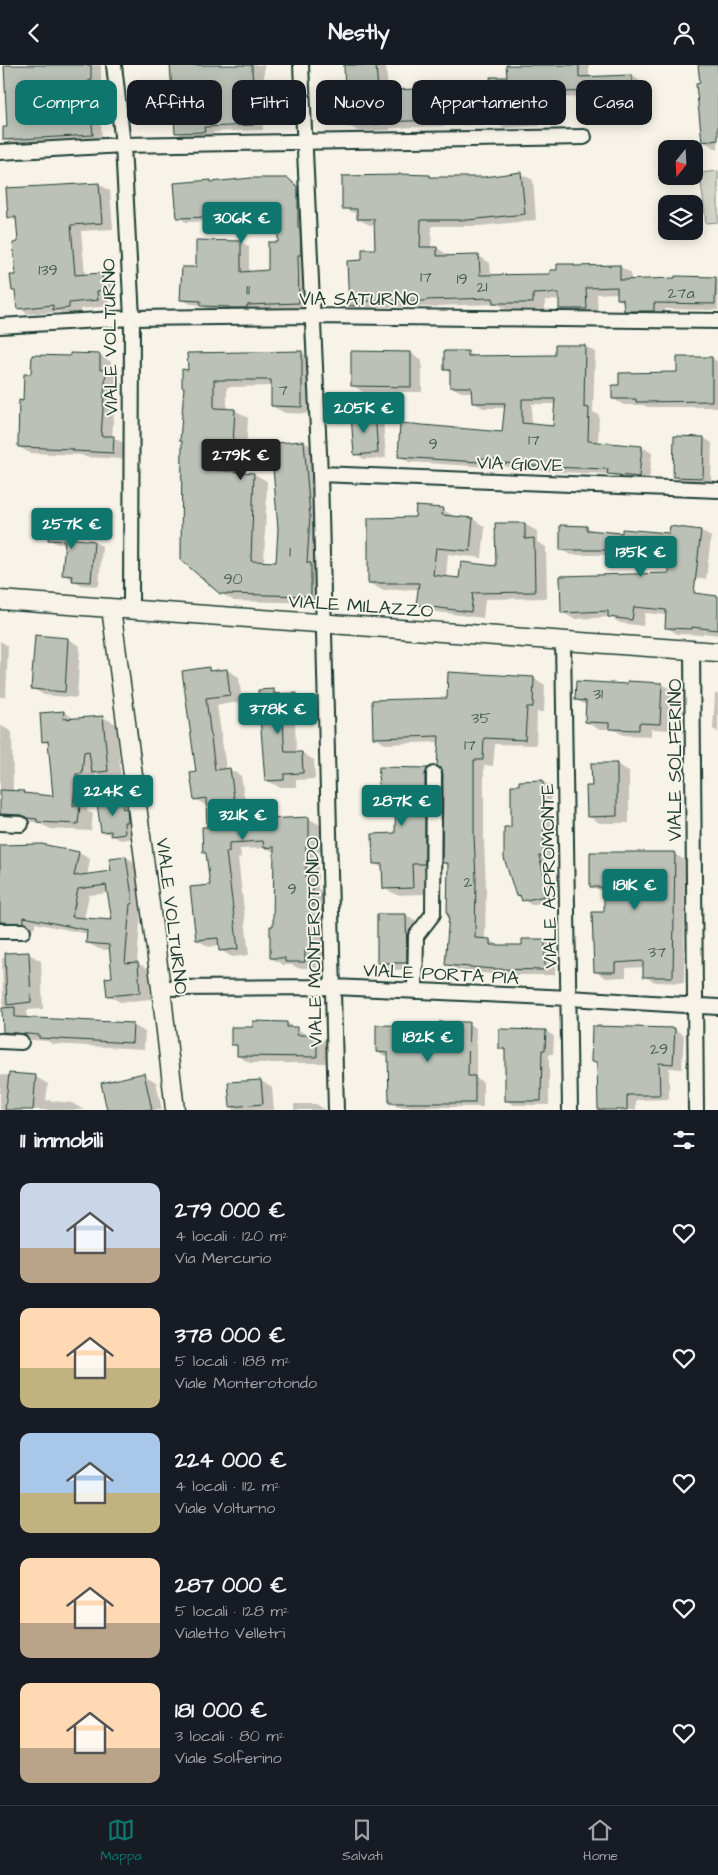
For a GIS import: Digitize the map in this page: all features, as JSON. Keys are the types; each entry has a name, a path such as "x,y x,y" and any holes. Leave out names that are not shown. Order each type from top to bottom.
{"street":[{"name":"VIALE VOLTURNO","path":"114,65 124,145 132,318 131,609"},
{"name":"VIALE MONTEROTONDO","path":"301,65 320,474 336,1110"},
{"path":"0,152 124,145 584,137"},
{"name":"VIA SATURNO","path":"0,326 132,318 312,316 718,321"},
{"name":"VIA GIOVE","path":"320,474 718,490"},
{"name":"VIALE MILAZZO","path":"0,600 718,652"},
{"name":"VIALE VOLTURNO","path":"112,608 175,1110"},
{"name":"VIALE ASPROMONTE","path":"563,641 570,1110"},
{"name":"VIALE SOLFERINO","path":"692,650 696,1110"},
{"path":"415,991 416,936 433,914 434,773"},
{"path":"0,823 21,824"},
{"path":"0,931 23,931"},
{"name":"VIALE PORTA PIA","path":"161,988 334,987 718,1007"},
{"path":"0,1041 22,1042"}],"shaded area":[{"path":"718,171 718,222 706,223 701,185 703,185 703,173"}],"building":[{"path":"4,65 91,65 91,80 15,80 15,125 92,125 93,135 3,140 3,127 7,127"},
{"path":"170,65 252,65 252,80 232,80 232,125 254,125 204,127 205,132 175,133 174,125 222,125 222,80 171,80"},
{"path":"344,65 376,65 377,80 344,80"},
{"path":"506,65 579,65 579,77 632,75 632,80 576,80 576,92 566,92 566,80 490,80 490,77 507,77"},
{"path":"698,65 718,65 718,140 703,142 702,140 696,84 700,83"},
{"path":"412,89 412,121 402,121 402,90"},
{"path":"521,172 525,214 468,220 421,220 420,247 437,247 437,256 479,255 480,275 550,274 550,270 557,270 557,264 574,264 574,266 620,265 620,280 675,278 675,276 716,277 715,304 654,303 654,311 624,311 623,299 617,299 617,287 586,288 587,309 559,309 559,293 533,294 533,303 493,303 493,298 364,301 364,305 349,306 347,261 362,260 362,249 375,249 374,219 357,219 357,209 342,209 342,176 399,174 430,175 430,177 484,177"},
{"path":"251,178 288,178 298,188 298,228 300,228 301,255 298,255 299,303 247,305 247,308 229,308 200,306 201,301 180,300 182,267 196,267 196,240 241,241 241,272 268,270 268,242 278,242 278,216 269,216 269,207 242,209 242,216 177,218 174,183"},
{"path":"99,183 102,223 71,225 75,275 102,273 104,290 97,291 98,300 69,303 69,308 53,310 53,305 17,309 15,291 12,291 10,275 16,275 13,243 18,242 16,217 8,218 6,188"},
{"path":"555,345 585,345 584,407 589,408 588,441 642,446 639,477 607,474 608,469 545,467 495,462 495,459 479,458 479,462 398,457 400,423 502,432 505,403 472,403 471,387 450,387 450,370 444,370 444,351 468,351 468,356 555,355","holes":["522,399 555,399 553,426 522,423"]},
{"path":"302,351 302,407 271,406 271,380 214,380 214,408 235,409 233,444 217,443 214,470 254,473 251,561 276,562 278,529 273,468 276,468 275,443 304,441 310,516 307,563 311,563 311,596 220,594 181,560 182,441 180,441 184,387 182,387 182,369 188,370 187,353"},
{"path":"351,351 411,352 411,387 351,386"},
{"path":"70,353 100,354 100,370 106,369 101,436 114,436 113,453 18,447 19,400 23,401 24,374 31,374 32,355 70,356"},
{"path":"677,357 712,357 712,401 636,402 636,399 612,399 612,385 619,385 619,373 677,372"},
{"path":"375,413 378,453 354,455 351,415"},
{"path":"674,436 704,437 703,478 673,477"},
{"path":"416,506 443,508 442,515 473,518 470,551 436,548 433,575 459,578 461,562 496,566 495,523 525,523 525,539 534,538 535,592 473,593 471,612 416,605 419,583 368,583 368,518 415,517"},
{"path":"50,514 70,516 68,538 94,541 91,582 72,581 73,576 62,575 65,541 48,540"},
{"path":"560,525 587,526 587,530 622,533 622,529 669,533 670,526 701,530 694,593 718,596 718,630 692,627 692,629 665,628 666,610 634,607 632,620 608,617 608,611 561,613 560,576 669,573 669,550 560,550"},
{"path":"35,635 68,638 65,692 31,689"},
{"path":"209,667 209,671 227,669 230,695 206,698 215,770 230,768 236,812 243,812 243,820 309,817 309,846 306,846 306,885 313,885 313,905 311,904 312,950 305,950 305,962 285,962 285,958 270,958 270,926 273,926 274,847 264,848 263,841 229,843 229,852 226,852 238,949 219,951 218,938 196,940 190,887 210,885 206,853 203,853 202,827 207,827 206,798 194,800 190,773 196,772 182,671"},
{"path":"448,672 534,677 533,707 527,707 525,740 484,738 483,760 474,760 475,938 490,939 490,945 522,945 522,939 545,939 545,970 494,969 445,965 449,915 447,915 448,863 442,863 443,774 437,766 439,736 373,738 372,700 447,698"},
{"path":"576,681 627,684 627,681 662,683 660,724 639,723 639,730 609,729 609,723 585,722 586,701 575,700"},
{"path":"274,689 274,694 297,693 298,715 283,716 284,742 285,752 302,752 303,773 284,774 284,780 265,781 258,690"},
{"path":"64,711 63,719 103,716 108,771 92,773 89,751 84,752 82,774 76,774 73,806 80,805 78,824 37,822 37,819 27,818 22,815 0,814 0,790 24,791 23,793 53,796 48,741 42,742 40,713"},
{"path":"591,763 617,763 617,816 587,817 586,786 592,786"},
{"path":"379,767 428,768 425,774 425,864 412,864 413,888 383,889 382,864 373,864 372,834 395,833 396,791 378,791"},
{"path":"543,780 544,856 539,856 549,895 522,901 520,895 516,896 504,858 504,827 511,827 511,785 519,785 519,781"},
{"path":"122,799 123,809 127,808 128,822 124,822 125,834 111,836 111,831 101,832 97,803"},
{"path":"42,844 79,852 74,876 111,871 109,858 126,856 133,903 130,904 125,963 138,962 140,993 107,996 105,978 112,977 109,945 86,943 87,930 24,917 24,923 0,922 0,845","holes":["106,885 112,920 72,917 78,889"]},
{"path":"590,852 675,852 673,977 643,977 643,961 615,963 615,972 594,972 592,912 604,912 604,887 590,887"},
{"path":"377,914 406,914 407,963 377,963"},
{"path":"29,952 31,1002 7,1005 5,953"},
{"path":"15,1007 15,1017 133,1023 132,1043 39,1038 39,1035 3,1032 2,1008"},
{"path":"253,1021 287,1022 287,1027 297,1027 297,1035 317,1035 317,1057 237,1056 237,1045 231,1045 231,1027 253,1027"},
{"path":"439,1022 469,1022 468,1076 475,1076 475,1103 389,1103 388,1053 376,1052 376,1025 438,1026"},
{"path":"592,1026 675,1028 673,1064 659,1063 660,1095 627,1095 627,1110 598,1110 597,1062 591,1062"},
{"path":"499,1029 546,1030 545,1050 542,1050 541,1101 505,1101 505,1049 499,1049"},
{"path":"9,1073 36,1075 33,1110 5,1110"},
{"path":"144,1073 152,1110 107,1110 101,1083"},
{"path":"261,1080 263,1104 230,1107 228,1082"}]}
